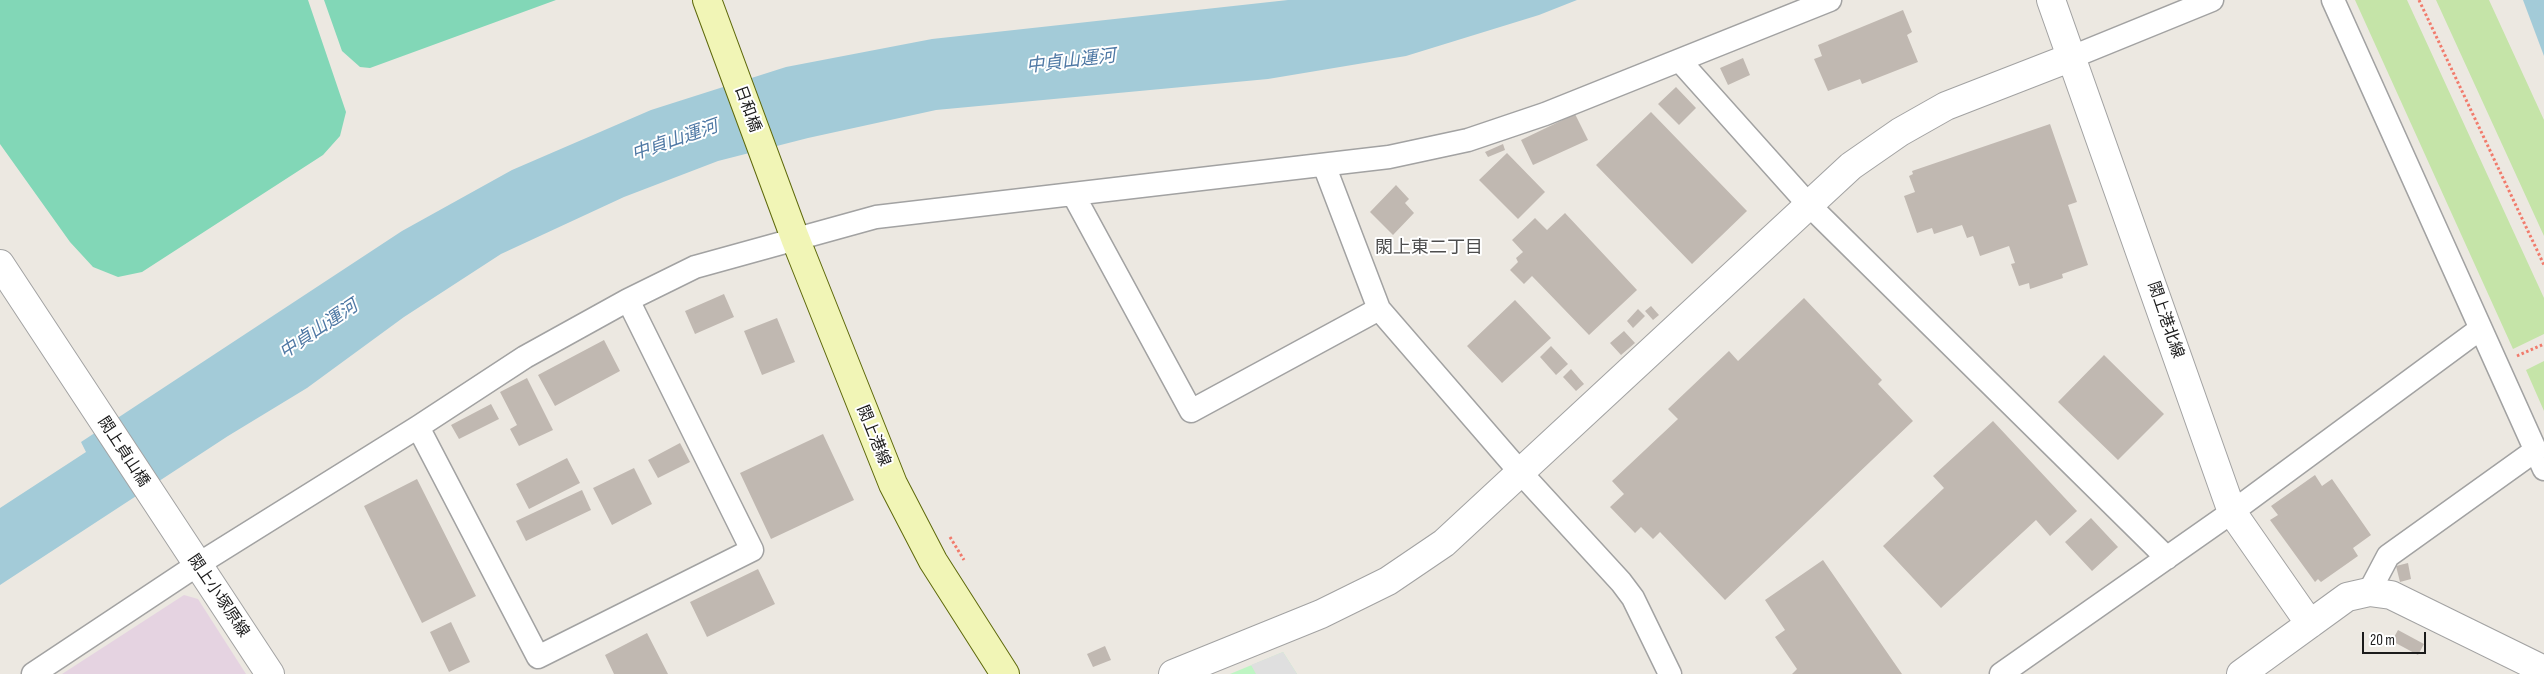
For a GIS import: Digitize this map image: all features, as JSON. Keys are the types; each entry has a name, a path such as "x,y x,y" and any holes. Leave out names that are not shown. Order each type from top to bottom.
{"main road":[{"name":"日和橋","path":"707,0 774,182"},
{"name":"閖上港線","path":"774,182 893,484 934,561 1005,674"}],"street":[{"path":"33,674 196,564 418,427 525,357 628,300 696,267 876,217 1389,157 1468,140 1545,114 1830,0"},
{"name":"閖上港北線","path":"2051,0 2232,512 2310,624"},
{"path":"1172,674 1321,614 1388,581 1444,543 1808,204 1851,166 1900,132 1946,106 2212,0"},
{"path":"2333,0 2540,459 2388,556 2369,592"},
{"path":"1680,61 1808,204 2167,558"},
{"path":"1324,165 1379,309 1520,473 1633,598 1670,674"},
{"path":"1073,194 1191,411 1379,309"},
{"name":"閖上貞山橋","path":"0,264 166,518"},
{"path":"418,427 538,657 752,550 628,300"},
{"path":"2001,674 2232,512 2480,329"},
{"name":"閖上小塚原線","path":"166,518 270,674"},
{"path":"2241,674 2347,596 2369,592 2391,595 2544,670"}],"path":[{"path":"2419,0 2544,265"},
{"path":"2519,356 2544,344"},
{"path":"949,535 968,567"}],"shaded area":[{"path":"184,595 198,599 246,674 62,674"},
{"path":"1283,652 1297,674 1256,674 1251,665"}],"green space":[{"path":"0,0 308,0 346,112 340,136 323,155 142,272 118,277 93,267 70,242 0,144"},
{"path":"324,0 556,0 370,68 360,67 342,51"},
{"path":"2355,0 2407,0 2544,298 2544,334 2513,349"},
{"path":"2436,0 2489,0 2544,120 2544,236"},
{"path":"2544,361 2544,411 2526,370"},
{"path":"1283,652 1297,674 1230,674"}],"water":[{"name":"中貞山運河","path":"1288,0 1577,0 1539,15 1406,56 1268,79 936,110 808,138 718,161 624,197 501,254 404,317 307,388 228,436 0,585 0,508 86,452 81,442 402,231 512,170 651,110 786,67 932,39"},
{"path":"2523,0 2544,0 2544,56"}],"building":[{"path":"1903,10 1912,32 1907,35 1918,62 1862,84 1860,79 1828,91 1814,59 1822,56 1818,45"},
{"path":"1743,58 1750,75 1728,85 1720,68"},
{"path":"1676,87 1696,108 1679,125 1658,104"},
{"path":"1651,112 1747,211 1692,264 1596,165"},
{"path":"1575,114 1588,140 1533,165 1521,140"},
{"path":"2050,124 2077,202 2068,205 2088,265 2062,274 2063,278 2030,289 2029,283 2019,286 2011,264 2015,263 2009,246 1980,256 1973,236 1967,238 1962,225 1934,234 1932,228 1917,233 1904,196 1915,192 1909,176 1913,174 1912,171"},
{"path":"1503,144 1505,150 1488,157 1485,152"},
{"path":"1507,153 1545,192 1518,219 1479,180"},
{"path":"1396,185 1409,199 1405,203 1414,213 1393,235 1370,212"},
{"path":"1565,213 1637,290 1589,335 1532,276 1524,284 1510,270 1518,262 1516,258 1523,252 1512,240 1535,218 1547,230"},
{"path":"724,294 734,317 695,334 685,311"},
{"path":"1804,298 1882,380 1878,384 1913,421 1725,600 1660,532 1653,539 1641,527 1635,533 1610,507 1624,494 1612,481 1678,419 1668,409 1729,351 1738,361"},
{"path":"1515,300 1551,338 1502,383 1467,346"},
{"path":"1651,306 1659,315 1653,320 1645,311"},
{"path":"1638,309 1645,316 1633,328 1627,321"},
{"path":"777,318 795,362 762,375 744,331"},
{"path":"1624,331 1635,343 1621,355 1610,343"},
{"path":"604,340 620,371 555,406 538,375"},
{"path":"1551,346 1568,364 1556,375 1540,357"},
{"path":"2104,355 2164,414 2118,460 2058,402"},
{"path":"1571,369 1584,384 1576,391 1563,377"},
{"path":"527,378 553,430 519,446 510,429 517,425 500,392"},
{"path":"491,404 499,419 459,439 451,425"},
{"path":"1993,421 2077,511 2050,536 2036,520 1941,608 1883,546 1944,488 1933,476"},
{"path":"823,434 854,500 771,539 740,473"},
{"path":"680,443 690,462 658,478 648,460"},
{"path":"567,458 580,483 529,509 516,484"},
{"path":"634,468 652,504 612,525 593,488"},
{"path":"2315,475 2322,486 2332,479 2371,535 2353,548 2358,556 2321,582 2318,579 2315,582 2270,520 2278,515 2271,506"},
{"path":"417,479 476,596 422,623 364,506"},
{"path":"582,490 591,510 526,541 516,521"},
{"path":"2091,518 2118,547 2092,571 2065,542"},
{"path":"1823,560 1902,674 1792,674 1797,669 1775,637 1785,630 1765,600"},
{"path":"2408,563 2411,579 2400,582 2396,566"},
{"path":"758,569 775,604 707,637 690,602"},
{"path":"451,622 470,662 449,672 430,632"},
{"path":"2398,630 2424,644 2418,655 2392,641"},
{"path":"647,633 668,674 614,674 605,655"},
{"path":"1105,646 1111,660 1093,667 1087,654"}],"district":[{"name":"閖上東二丁目","path":"1429,248"}]}
